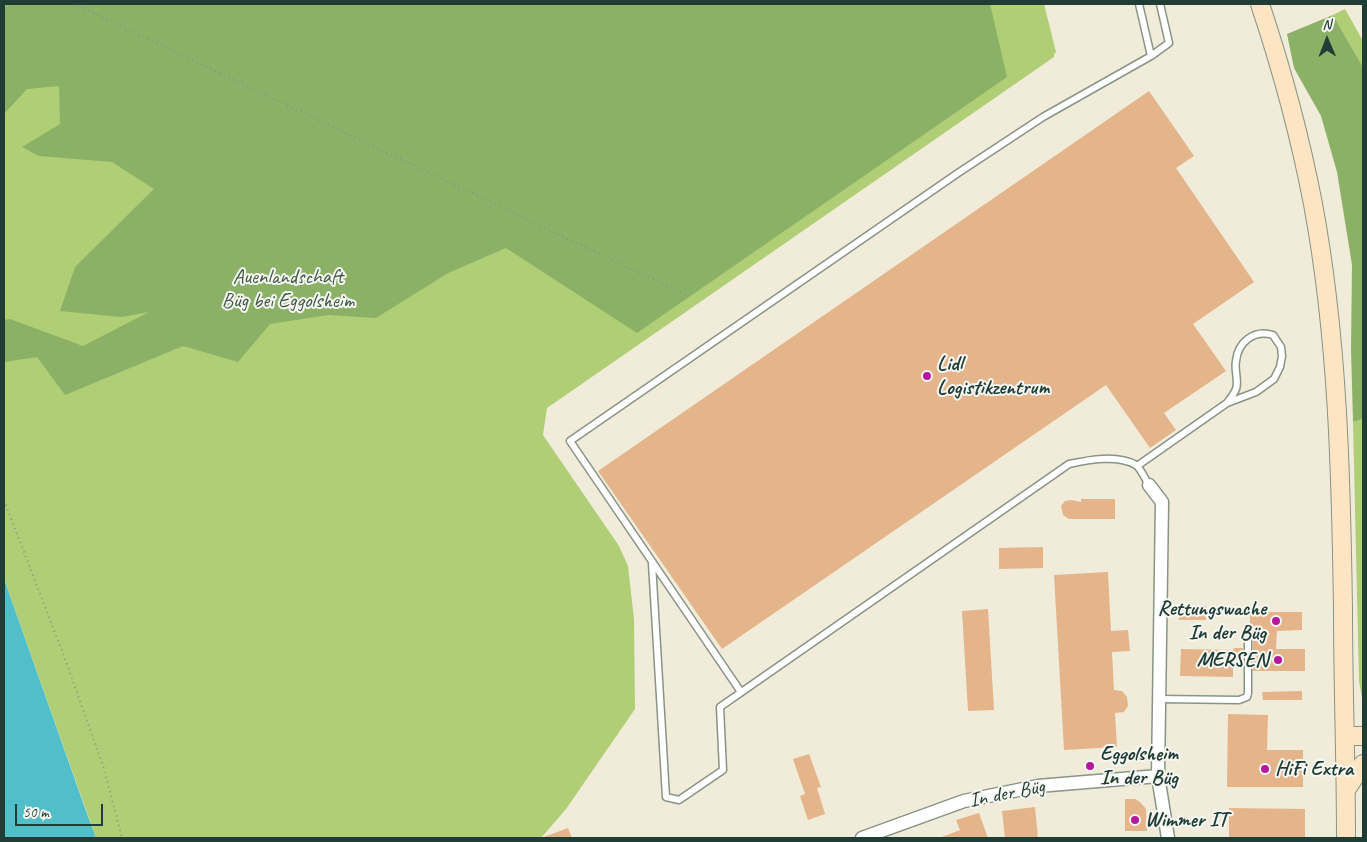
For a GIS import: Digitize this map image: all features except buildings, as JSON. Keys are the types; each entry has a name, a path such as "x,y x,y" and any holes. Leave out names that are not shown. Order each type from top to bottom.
{"main road":[{"path":"1260,4 1286,89 1305,164 1313,206 1336,384 1340,481 1346,838"},
{"path":"1345,736 1363,736"},
{"path":"1346,790 1363,764"}],"street":[{"path":"1149,485 1162,502 1158,776 1168,838"},
{"name":"In der Büg","path":"862,838 973,800 1038,786 1158,776"}],"lane":[{"path":"1139,4 1151,56"},
{"path":"741,692 570,441 958,173 1043,117 1151,56 1168,43 1160,4"},
{"path":"1137,466 1228,403 1267,386 1278,374 1282,356 1281,347 1273,335 1259,333 1252,335 1240,348 1235,362 1236,389 1228,403"},
{"path":"652,561 666,797 679,800 723,770 720,707 1069,464 1086,460 1119,460 1137,466 1149,485"},
{"path":"1158,699 1239,700 1247,697 1248,638"}],"path":[{"path":"75,4 688,296"},
{"path":"4,500 64,656 104,769 122,838"}],"green space":[{"name":"Auenlandschaft Büg bei Eggolsheim","path":"4,4 1044,4 1056,52 1054,57 547,408 543,435 619,546 628,566 634,619 635,709 566,809 541,838 96,838 4,579"},
{"path":"4,4 990,4 1007,77 637,333 506,248 448,273 376,318 328,315 270,324 238,362 183,346 65,395 37,357 4,362 4,320 10,319 83,346 149,312 121,317 60,311 75,267 154,189 112,162 39,156 22,147 60,124 59,86 27,89 4,114"},
{"path":"1345,9 1363,41 1363,67 1333,15"},
{"path":"1333,15 1363,67 1363,419 1353,422 1351,349 1352,265 1337,172 1321,116 1294,68 1287,34"},
{"path":"1363,419 1363,704 1359,681 1353,422"}],"water":[{"path":"4,579 86,811 96,838 4,838"}],"place":[{"name":"Lidl Logistikzentrum","path":"927,376"},
{"name":"Rettungswache In der Büg","path":"1276,621"},
{"name":"MERSEN","path":"1278,660"},
{"name":"Eggolsheim In der Büg","path":"1090,766"},
{"name":"HiFi Extra","path":"1265,769"},
{"name":"Wimmer IT","path":"1135,820"}]}
